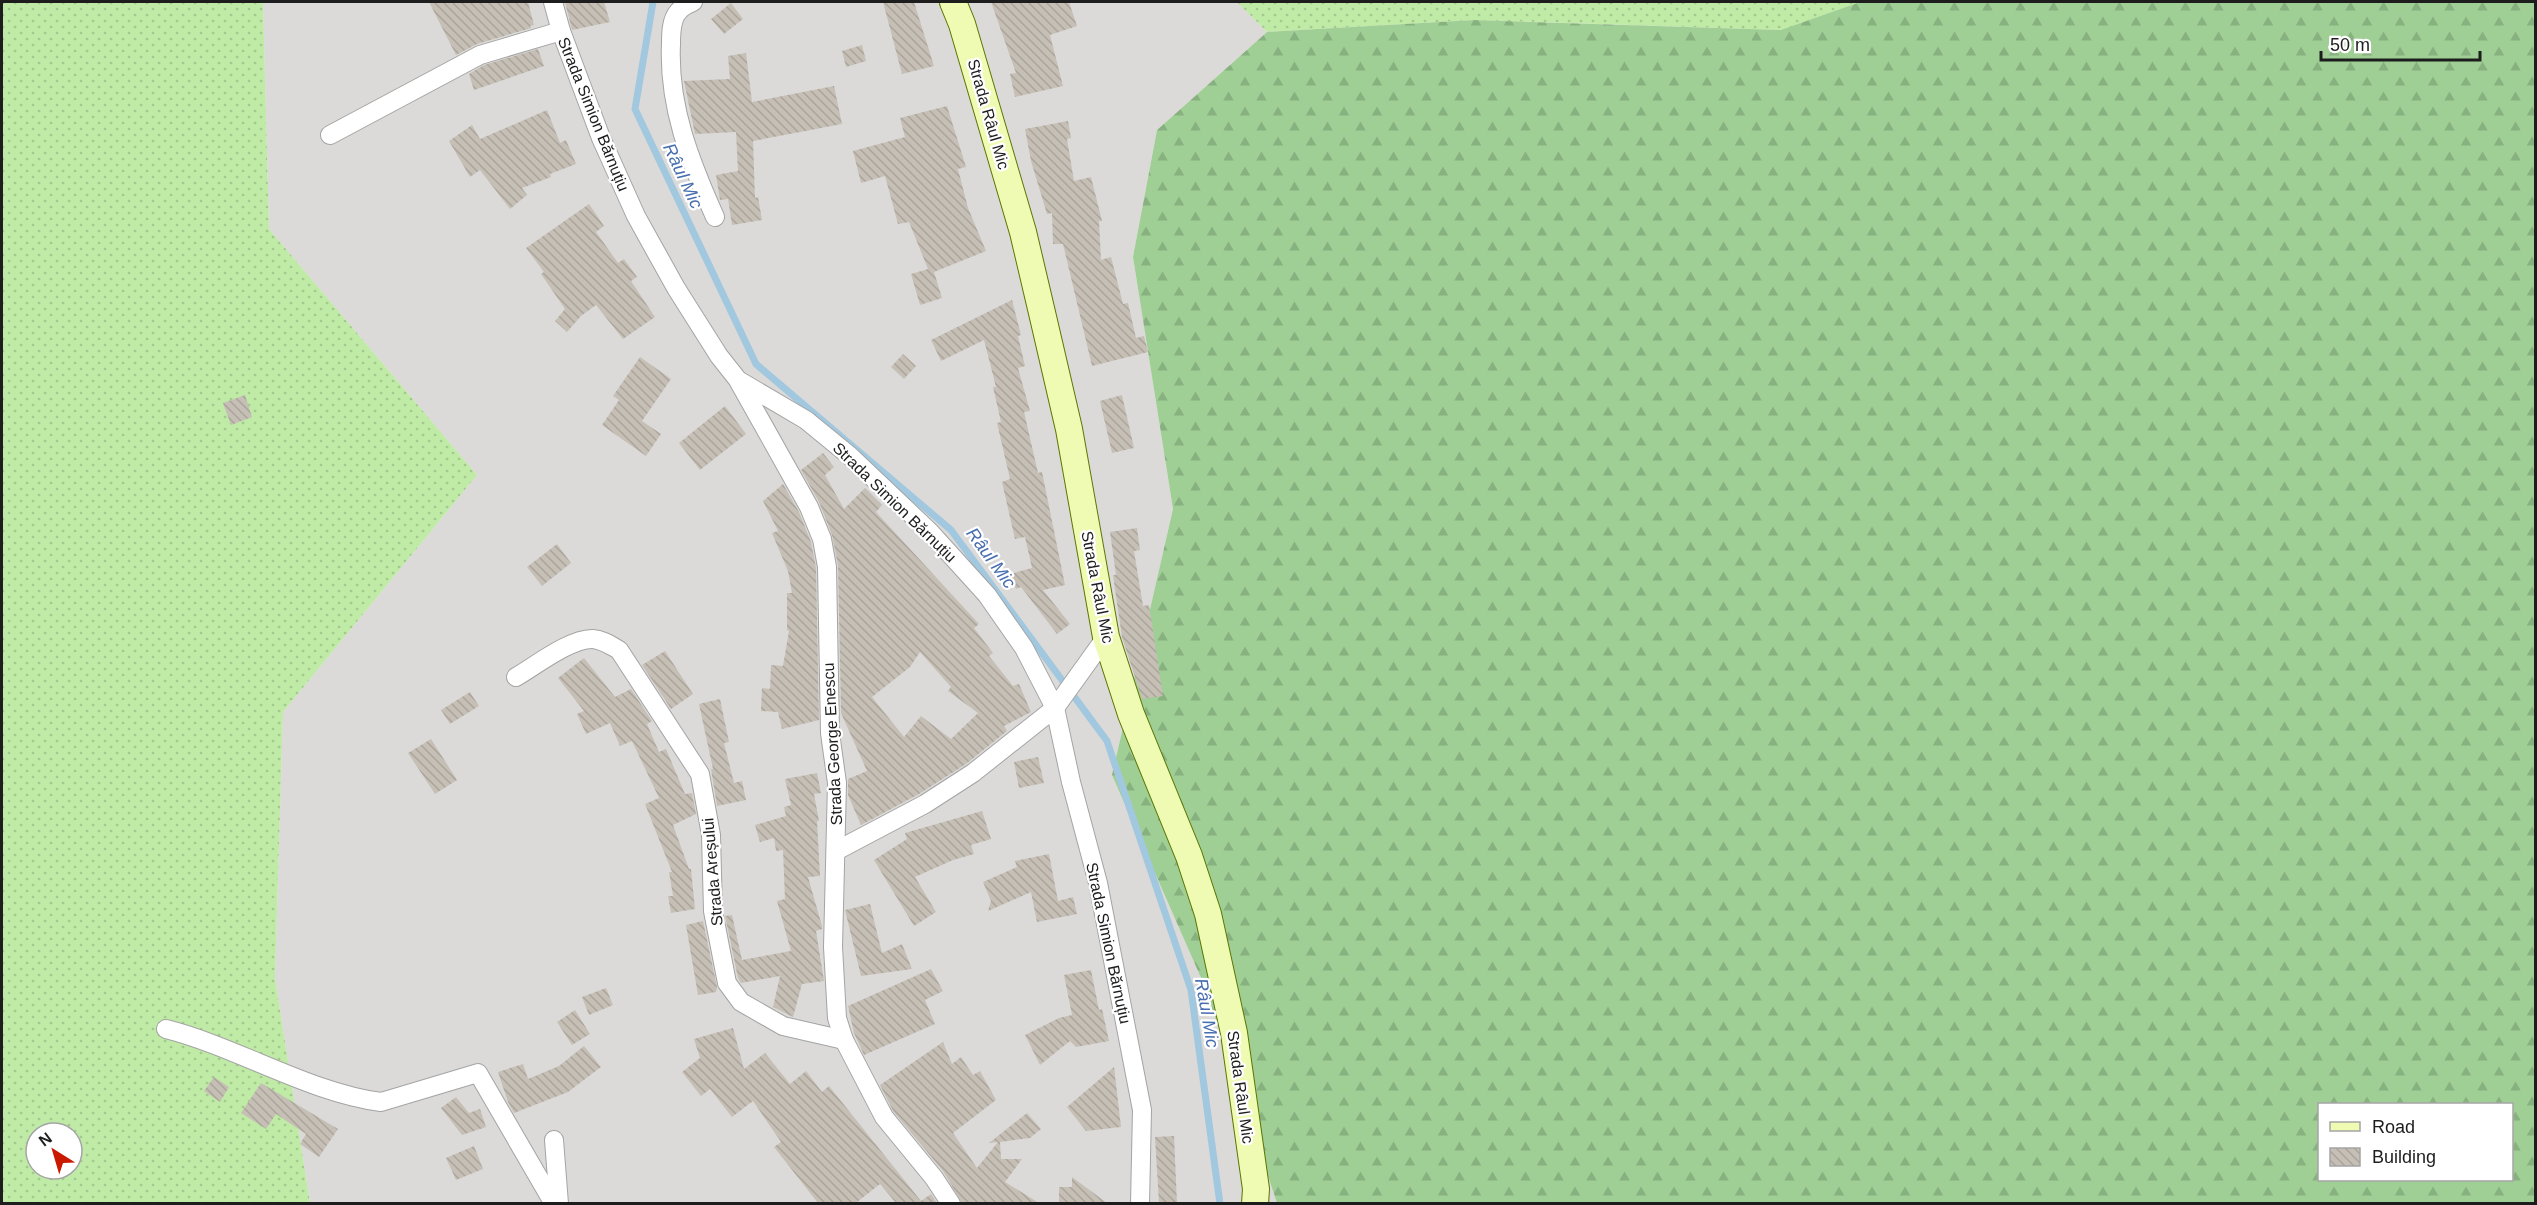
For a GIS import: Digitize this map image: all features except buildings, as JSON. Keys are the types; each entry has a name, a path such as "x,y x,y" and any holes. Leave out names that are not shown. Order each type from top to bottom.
{"street":[{"name":"Strada Simion Bărnuțiu","path":"554,2 561,31 601,138 636,216 676,288 719,356 738,380 806,420 850,456 930,532 987,595 1060,702 1071,782 1098,883 1142,1110 1140,1203"},
{"path":"693,2 677,13 671,30 670,68 674,103 690,161 715,217"},
{"name":"Strada Râul Mic","path":"953,2 962,24 1023,232 1069,429 1106,637 1131,714 1189,856 1208,914 1234,1033 1256,1189 1255,1203"},
{"path":"330,135 480,55 561,31"},
{"name":"Strada George Enescu","path":"738,380 791,472 822,539 827,567 830,733 837,783 833,947 837,1018 844,1041 884,1117 934,1178 951,1203"},
{"path":"836,851 925,804 954,785 1060,702 1106,637"},
{"name":"Strada Areșului","path":"516,677 575,642 591,639 604,641 619,650 700,774 711,835 713,911 727,982 741,1002 783,1026 844,1041"},
{"path":"166,1029 333,1090 381,1102 478,1073 554,1203"},
{"path":"554,1140 559,1203"}],"shaded area":[{"path":"263,2 1237,2 1267,32 1157,130 1133,257 1173,509 1112,775 1205,987 1277,1203 310,1203 275,978 283,712 477,475 269,229"}],"green space":[{"path":"2,2 263,2 269,229 477,475 283,712 275,978 310,1203 2,1204"},
{"path":"1237,2 1860,2 1782,30 1474,20 1267,32"},
{"path":"1860,2 2535,2 2535,1203 1277,1203 1205,987 1112,775 1173,509 1133,257 1157,130 1267,32 1474,20 1781,30"}],"waterway":[{"name":"Râul Mic","path":"653,2 635,109 756,364 951,530 1107,741 1191,990 1220,1204"}]}
